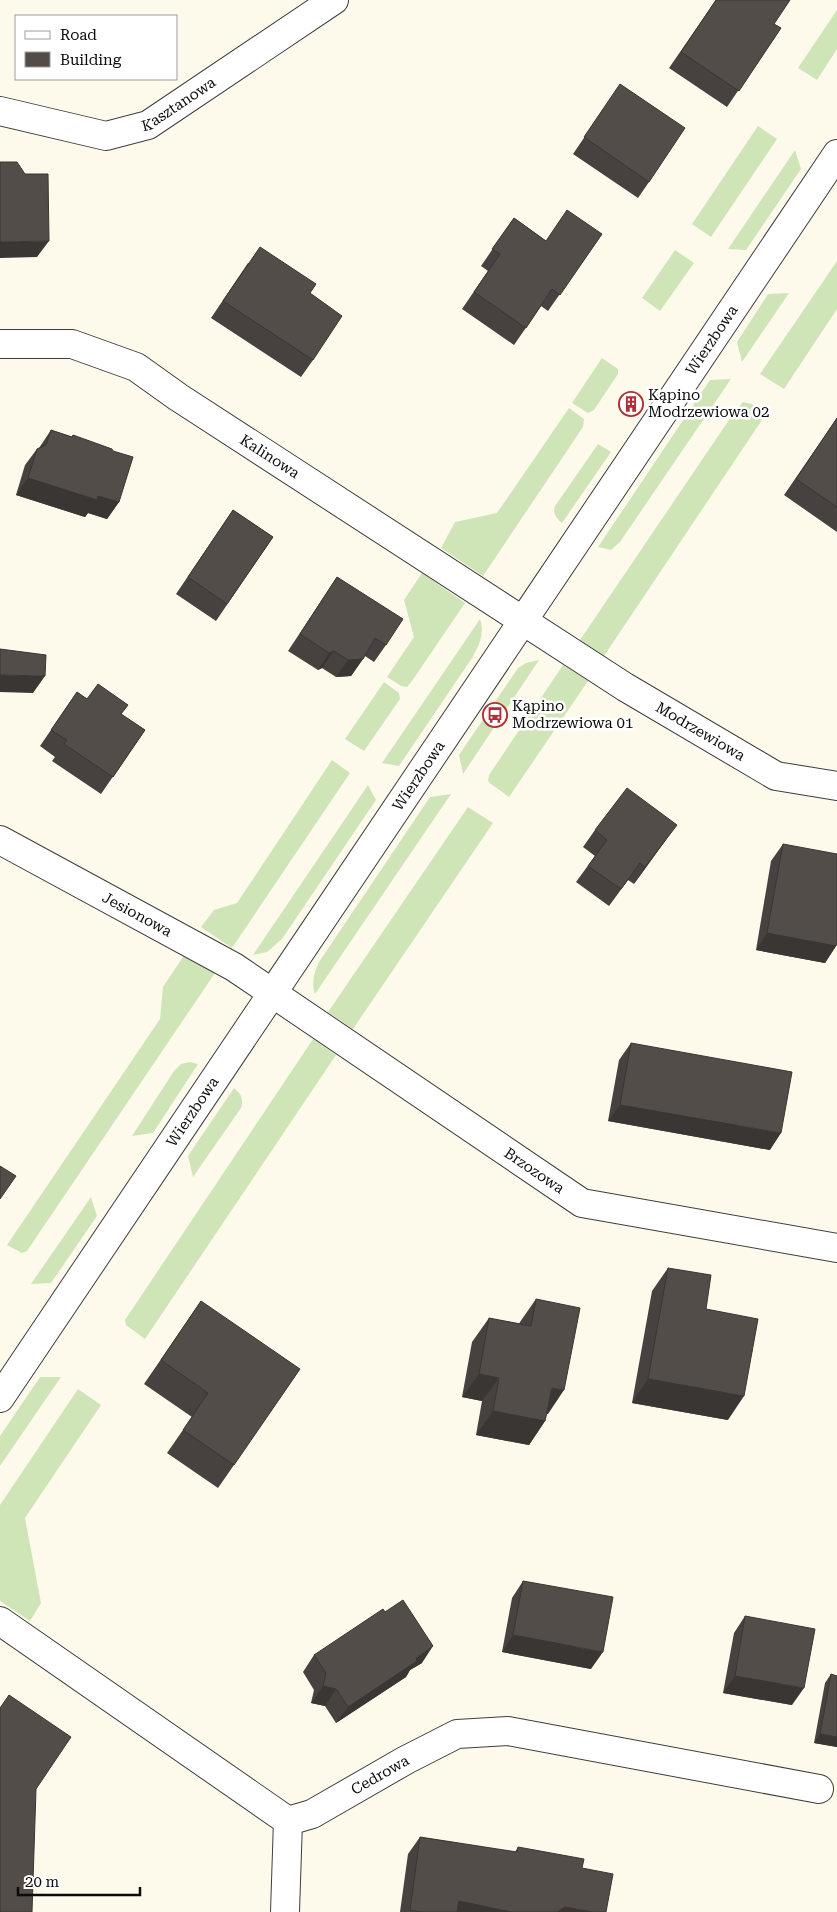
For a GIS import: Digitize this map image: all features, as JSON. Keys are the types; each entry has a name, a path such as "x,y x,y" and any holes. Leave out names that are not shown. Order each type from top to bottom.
{"street":[{"name":"Kasztanowa","path":"0,111 106,136 148,124 334,0"},
{"name":"Wierzbowa","path":"0,1398 837,154"},
{"name":"Kalinowa","path":"0,344 72,344 136,367 178,397 524,620"},
{"name":"Modrzewiowa","path":"524,620 625,687 776,776 837,786"},
{"name":"Jesionowa","path":"0,840 234,967 273,993"},
{"name":"Brzozowa","path":"273,993 582,1203 837,1248"},
{"path":"0,1621 288,1821 285,1912"},
{"name":"Cedrowa","path":"288,1821 312,1814 406,1760 457,1734 508,1731 819,1789"}],"green space":[{"path":"837,10 837,49 817,80 798,68"},
{"path":"758,126 777,139 711,237 692,224"},
{"path":"795,150 801,169 746,250 728,249"},
{"path":"675,250 694,263 660,311 642,298"},
{"path":"837,261 837,309 784,389 760,374"},
{"path":"789,293 742,362 737,342 768,294"},
{"path":"602,358 618,369 618,374 594,410 588,413 572,403"},
{"path":"731,379 620,542 611,550 598,547 710,380"},
{"path":"743,402 752,404 766,414 604,656 580,640"},
{"path":"569,408 584,419 583,427 483,576 441,548 455,522 497,513"},
{"path":"598,444 611,452 562,523 557,518 555,506"},
{"path":"422,573 465,603 407,687 401,686 387,677 414,637 404,600"},
{"path":"480,619 482,635 472,658 399,766 382,763"},
{"path":"539,660 463,774 459,755 518,668 526,663"},
{"path":"563,665 588,681 509,797 488,781 489,775"},
{"path":"384,682 399,693 400,699 364,751 345,739"},
{"path":"332,760 350,773 232,948 201,927 214,910 237,903"},
{"path":"368,785 376,800 282,939 267,952 253,955"},
{"path":"451,794 315,994 313,985 319,962 430,797"},
{"path":"468,807 493,823 353,1029 328,1012"},
{"path":"185,954 215,973 27,1251 22,1253 7,1245 160,1019 163,987"},
{"path":"313,1039 336,1055 145,1339 126,1325 125,1320"},
{"path":"190,1062 198,1064 153,1133 132,1136 174,1071 181,1064"},
{"path":"234,1088 241,1097 241,1108 193,1177 188,1156"},
{"path":"91,1197 97,1216 51,1283 31,1284"},
{"path":"40,1377 61,1377 0,1466 0,1436"},
{"path":"78,1389 101,1405 25,1518 41,1603 30,1621 0,1601 0,1505"}],"building":[{"path":"716,0 790,0 774,24 781,28 739,91 681,52"},
{"path":"620,84 685,128 649,182 584,137"},
{"path":"0,162 17,162 25,174 48,174 49,241 0,242"},
{"path":"567,210 602,234 560,295 552,289 526,328 474,292 500,254 492,249 514,218 546,241"},
{"path":"260,247 316,284 310,293 342,316 313,360 223,301"},
{"path":"837,418 837,507 796,479"},
{"path":"51,430 72,437 73,435 133,457 119,502 98,496 97,500 28,478 37,449 46,445"},
{"path":"233,510 273,537 227,604 188,577"},
{"path":"337,577 403,619 386,645 375,638 363,659 348,660 334,651 329,653 300,634"},
{"path":"0,649 46,655 45,676 0,675"},
{"path":"98,684 128,705 121,714 145,730 113,777 64,744 67,740 51,730 77,692 87,699"},
{"path":"627,788 677,825 645,867 640,863 621,889 588,866 607,840 595,830"},
{"path":"783,844 837,854 836,946 767,933"},
{"path":"631,1043 792,1072 781,1133 620,1105"},
{"path":"0,1166 16,1176 0,1199"},
{"path":"668,1268 711,1275 706,1309 758,1319 744,1396 648,1379"},
{"path":"536,1299 580,1308 564,1390 552,1388 545,1421 493,1411 499,1378 479,1374 489,1318 531,1326"},
{"path":"201,1301 300,1369 234,1465 183,1430 208,1393 161,1360"},
{"path":"523,1581 613,1597 603,1652 513,1635"},
{"path":"403,1600 433,1646 416,1658 417,1661 348,1707 336,1689 323,1686 326,1673 314,1655 383,1609 385,1612"},
{"path":"745,1616 815,1629 804,1688 735,1676"},
{"path":"831,1674 837,1676 837,1737 820,1734"},
{"path":"9,1695 71,1737 36,1789 32,1912 0,1912 0,1708"},
{"path":"420,1837 517,1852 518,1847 584,1859 582,1868 613,1874 606,1912 592,1912 565,1907 557,1912 511,1912 459,1901 457,1912 410,1910"}],"place":[{"name":"Kąpino Modrzewiowa 02","path":"631,404"},
{"name":"Kąpino Modrzewiowa 01","path":"495,715"}]}
